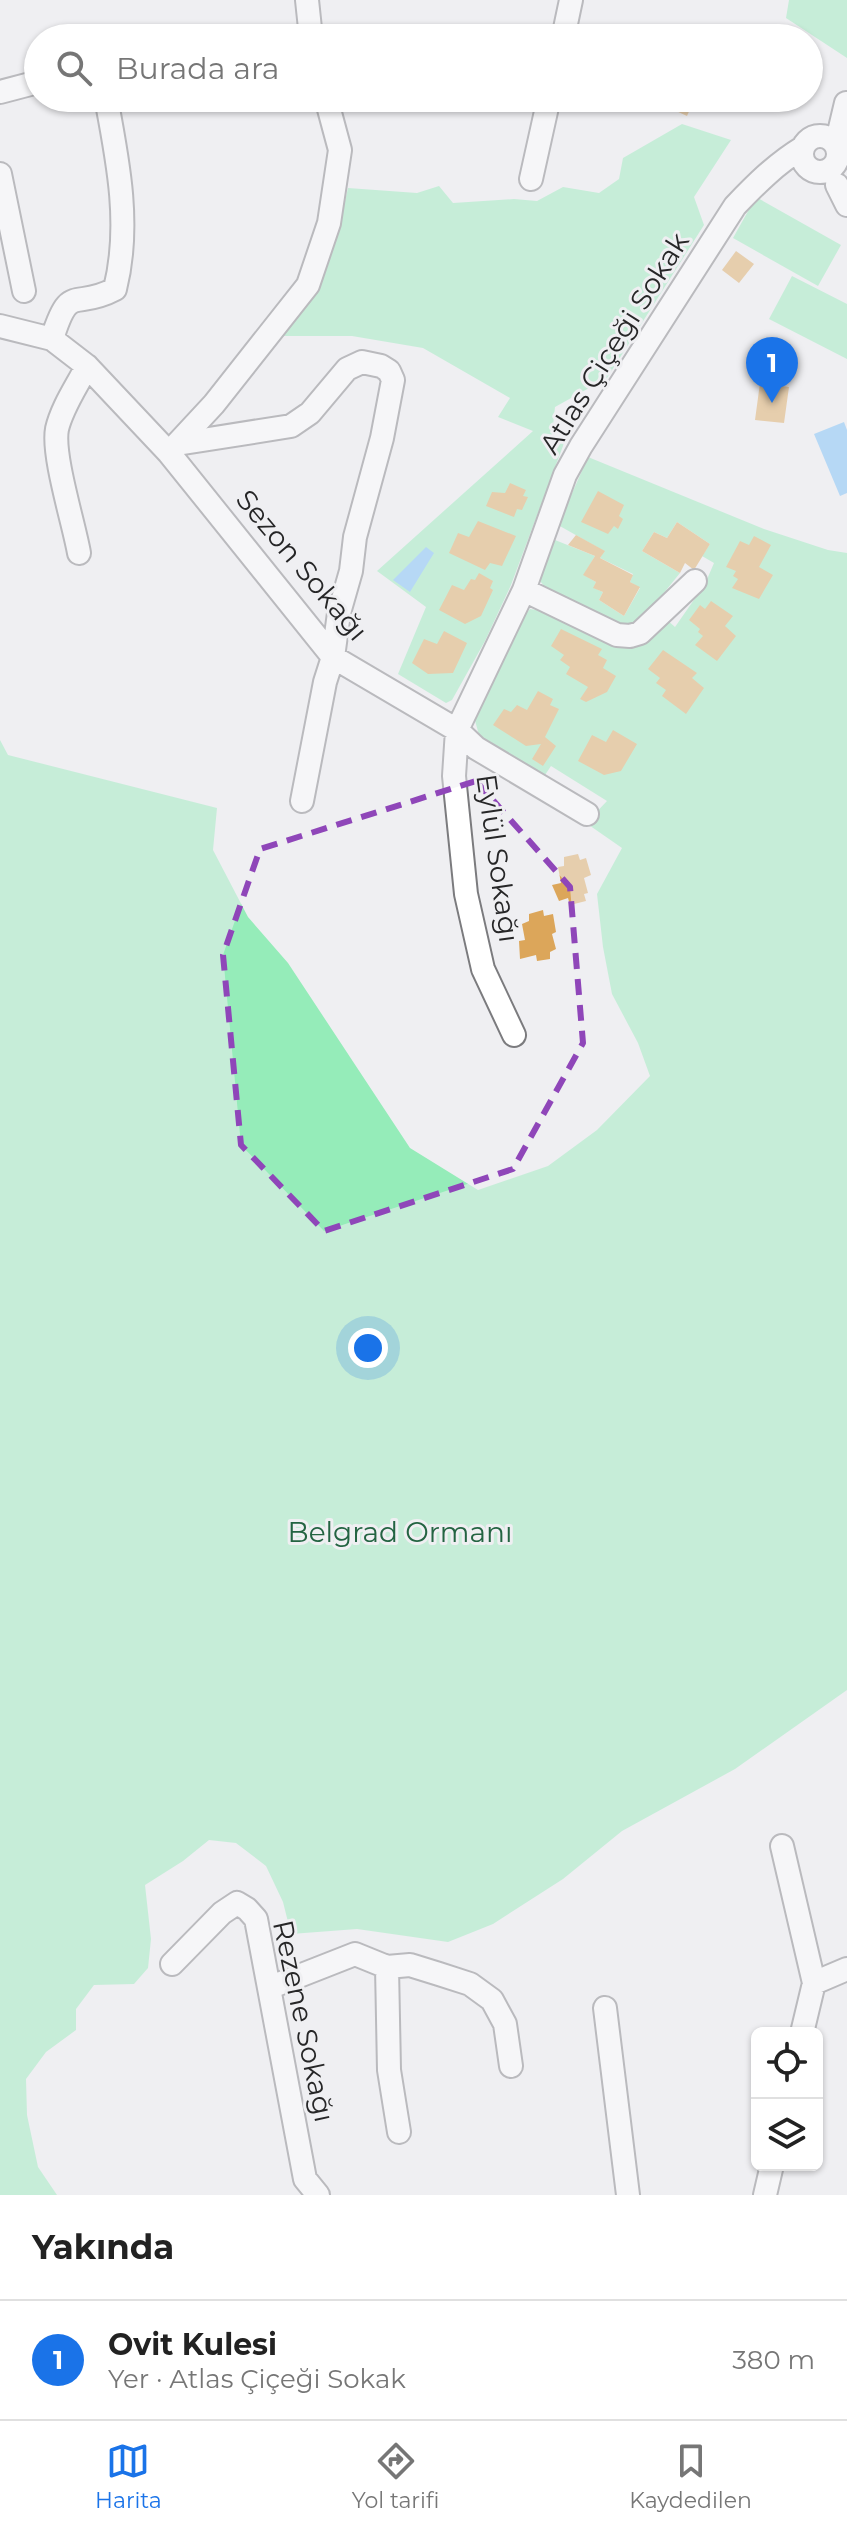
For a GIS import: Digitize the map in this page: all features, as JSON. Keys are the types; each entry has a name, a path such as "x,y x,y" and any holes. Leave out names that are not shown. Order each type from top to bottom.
{"street":[{"path":"307,0 310,24"},
{"path":"566,24 571,0"},
{"path":"0,92 24,86"},
{"path":"842,195 830,120 847,102"},
{"path":"52,339 63,307 73,299 103,296 115,289 120,271 124,230 117,153 109,112"},
{"path":"173,448 214,404 308,285 329,223 340,150 330,112"},
{"path":"531,179 546,112"},
{"path":"832,145 809,139 802,148 804,163 842,195"},
{"path":"764,176 790,168 829,169 832,145"},
{"name":"Atlas Çiçeği Sokak","path":"457,730 524,590 565,475 581,446 735,206 782,160 802,148"},
{"path":"0,174 24,291"},
{"name":"Sezon Sokağı","path":"0,326 52,339 173,448 333,657 457,730 476,748 587,814"},
{"path":"0,335 28,339 61,353 85,370 66,406 55,447 79,553"},
{"path":"173,448 291,426 310,413 347,369 362,362 381,366 389,371 393,380 382,438 355,537 351,571 339,613 333,657 325,682 302,801"},
{"path":"524,590 617,635 630,636 640,633 695,581"},
{"name":"Eylül Sokağı","path":"457,730 454,776 466,894 483,969 514,1035"},
{"path":"782,1846 814,1983 803,2027"},
{"name":"Rezene Sokağı","path":"172,1964 222,1913 237,1903 256,1919 305,2179 318,2195"},
{"path":"271,1987 355,1954 387,1967 410,1965 470,1984 492,2000 505,2024 511,2066"},
{"path":"387,1967 389,2070 399,2132"},
{"path":"814,1983 847,1969"},
{"path":"605,2008 628,2195"},
{"path":"765,2195 771,2171"}],"highlighted area":[{"path":"476,781 570,887 583,1043 513,1169 324,1231 241,1145 223,955 260,849"}],"green space":[{"path":"789,0 847,0 847,58 823,42 823,24 795,24 786,18"},
{"path":"682,124 731,140 694,197 704,225 607,378 555,407 552,435 565,437 563,446 511,585 485,641 452,700 446,703 398,674 426,607 377,571 533,431 498,417 510,398 423,348 352,336 283,336 317,283 337,230 348,188 417,193 439,186 453,203 514,199 537,201 563,187 599,193 619,179 623,158"},
{"path":"756,197 841,245 818,286 733,238"},
{"path":"792,276 847,304 847,359 769,319"},
{"name":"Belgrad Ormanı","path":"588,457 764,529 847,553 847,1690 735,1769 622,1831 563,1879 493,1924 448,1942 357,1929 291,1934 283,1902 266,1866 236,1843 209,1840 145,1885 151,1939 148,1968 134,1984 94,1985 76,2009 76,2030 46,2052 26,2079 27,2115 38,2167 57,2195 0,2195 0,740 8,755 217,808 213,850 248,917 288,963 410,1148 478,1190 548,1166 597,1130 650,1076 638,1043 612,994 603,947 597,894 622,848 586,823 607,801 551,766 545,775 479,735 474,717 523,617 530,609 542,611 617,643 638,645 666,619 675,627 705,584 714,563 702,556 710,544 677,522 667,538 654,532 642,551 680,573 646,615 633,625 618,627 551,594 540,581 555,540 595,556 584,575 596,582 594,588 603,592 599,600 624,616 640,588 630,582 633,574 600,558 604,551 558,525"}],"water":[{"path":"844,422 847,430 847,493 840,496 814,434"},
{"path":"426,547 434,553 410,592 393,580"}],"building":[{"path":"736,251 754,264 739,283 722,270"},
{"path":"760,383 789,387 784,423 755,420"},
{"path":"510,483 526,490 523,496 528,497 522,510 517,509 514,517 486,506 492,492 505,493"},
{"path":"598,491 624,505 619,516 623,519 618,529 614,526 608,534 581,522"},
{"path":"478,521 516,536 502,566 490,563 485,570 449,553 458,533 469,537"},
{"path":"677,522 710,544 694,570 685,563 680,573 642,551 654,532 667,538"},
{"path":"576,535 605,551 600,558 633,575 630,582 640,587 624,616 599,600 603,592 593,588 596,582 583,575 595,556 568,545"},
{"path":"754,536 771,545 759,567 773,575 759,599 732,588 738,579 733,576 736,571 726,567 740,541 749,545"},
{"path":"479,573 493,581 490,588 493,590 481,616 465,624 439,610 452,585 464,590"},
{"path":"711,601 733,616 725,626 736,636 717,661 695,645 703,636 689,620 700,605 705,609"},
{"path":"561,629 602,649 598,655 607,660 603,668 616,676 607,692 586,702 580,699 588,687 566,674 570,667 560,660 564,655 551,646"},
{"path":"444,631 467,643 453,673 428,674 412,663 424,639 437,644"},
{"path":"663,650 697,673 692,678 704,688 686,714 662,696 666,690 656,683 660,678 648,669"},
{"path":"538,691 553,699 550,705 559,709 545,737 556,746 543,766 532,759 541,744 526,746 493,725 504,709 511,712 517,705 527,710"},
{"path":"613,730 637,744 621,771 604,775 578,761 592,735 606,742"},
{"path":"578,854 580,860 586,858 591,875 584,878 588,893 584,894 586,901 570,905 568,898 559,901 552,885 561,883 558,867 564,866 564,857"},
{"path":"543,910 544,916 553,914 556,932 552,934 556,949 550,952 550,959 537,961 536,955 520,959 519,941 525,940 522,924 529,921 529,914"}],"place":[{"name":"Ovit Kulesi","path":"772,403"}]}
